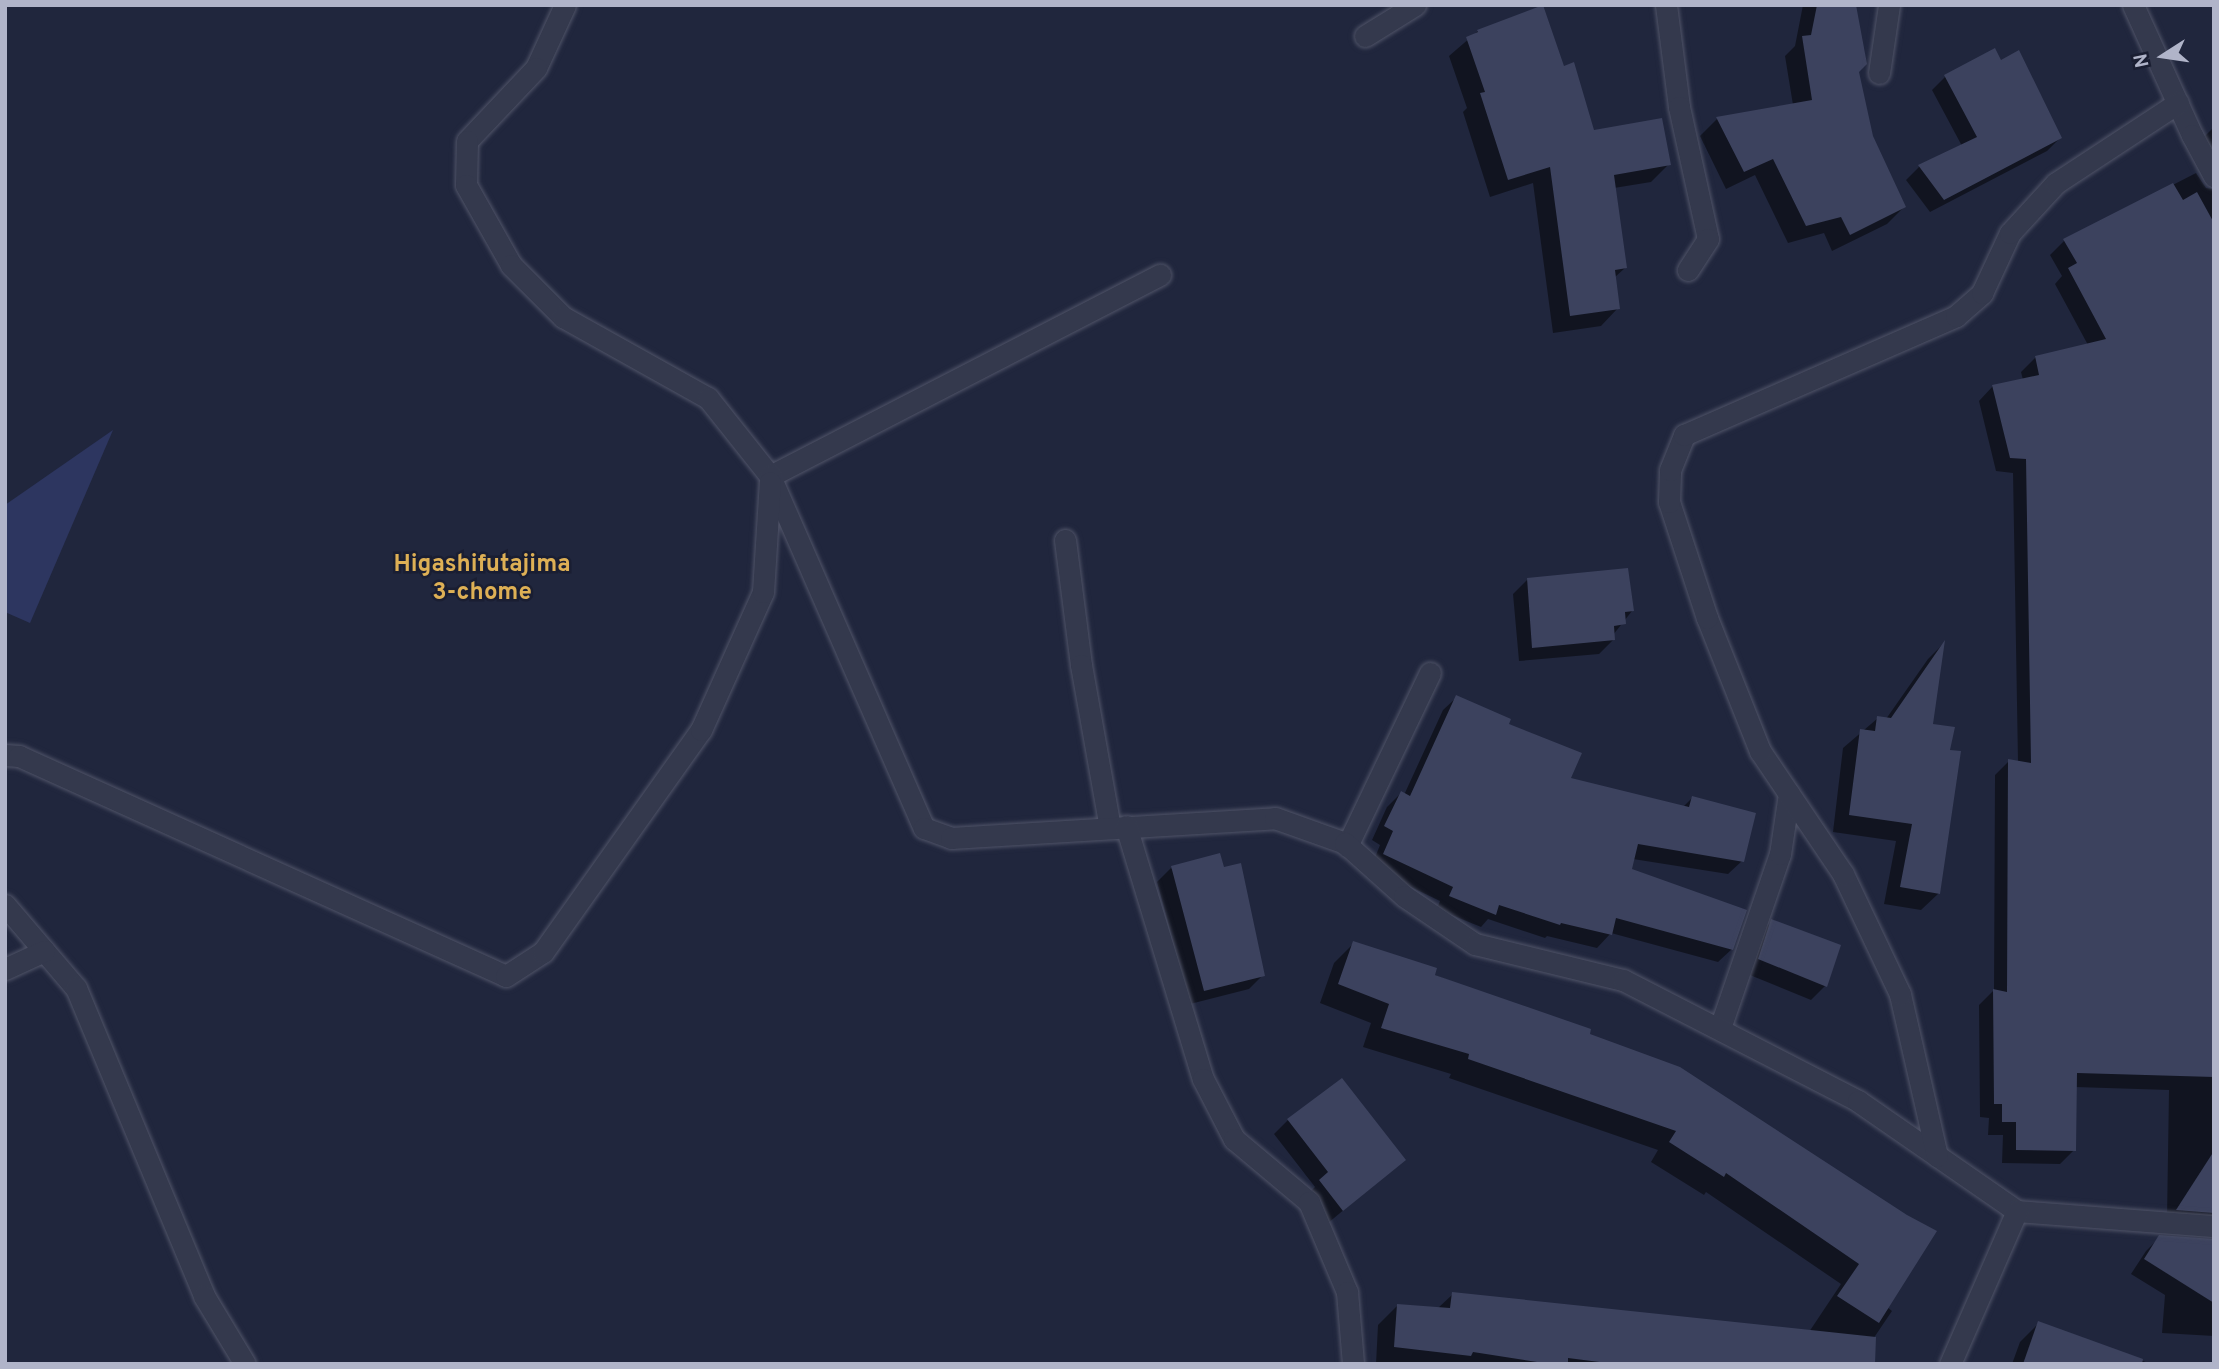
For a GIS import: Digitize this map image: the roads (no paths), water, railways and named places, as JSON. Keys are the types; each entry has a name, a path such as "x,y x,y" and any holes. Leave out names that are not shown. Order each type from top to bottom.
{"street":[{"path":"565,5 536,68 467,141 466,185 511,265 563,317 708,398 770,476 924,828 951,838 1275,818 1348,846 1404,896 1475,944 1623,980 1858,1101 2017,1211 2214,1226"},
{"path":"1365,36 1415,5"},
{"path":"1666,5 1679,107 1708,239 1688,270"},
{"path":"1880,73 1889,5"},
{"path":"2133,5 2214,176"},
{"path":"1937,1156 1900,994 1843,874 1760,751 1707,618 1669,502 1670,470 1684,435 1956,316 1982,293 2010,233 2056,183 2178,103"},
{"path":"770,476 1160,275"},
{"path":"5,755 19,756 506,976 543,952 701,730 763,592 770,476"},
{"path":"1065,540 1081,665 1118,826 1203,1079 1234,1139 1309,1202 1346,1292 1353,1364"},
{"path":"1348,846 1430,673"},
{"path":"1720,1028 1780,854 1789,794"},
{"path":"5,905 76,988 204,1296 245,1364"},
{"path":"5,969 44,951"},
{"path":"1950,1364 2017,1211"}],"water":[{"path":"113,430 30,623 5,612 5,505"}],"district":[{"name":"Higashifutajima 3-chome","path":"482,580"}]}
